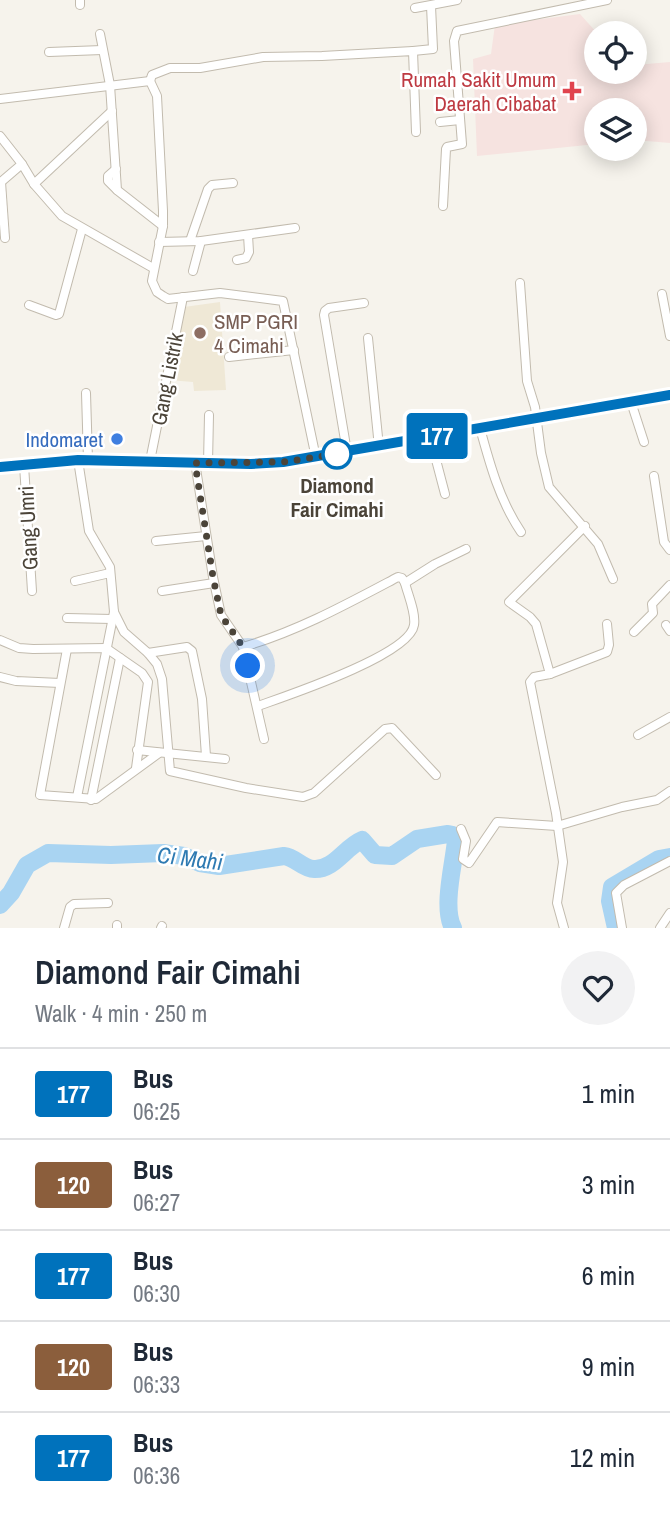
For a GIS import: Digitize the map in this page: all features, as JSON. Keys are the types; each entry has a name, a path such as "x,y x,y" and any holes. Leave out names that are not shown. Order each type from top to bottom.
{"main road":[{"path":"0,467 83,460 251,464 316,458 670,395"}],"street":[{"path":"415,8 457,0"},
{"path":"443,206 446,149 447,146 461,145 454,41 457,31 607,0"},
{"path":"316,458 283,301 220,293 168,299 157,292 152,281 163,226 157,96 150,81 152,75 170,68 200,68 262,57 433,49 431,6"},
{"path":"100,34 110,85 116,169 108,176 108,181 163,226"},
{"path":"49,52 102,50"},
{"path":"413,51 416,132"},
{"path":"0,99 150,81"},
{"path":"34,184 112,111"},
{"path":"440,122 460,120"},
{"path":"0,136 55,210 82,229 153,268"},
{"path":"5,238 1,181 22,164"},
{"path":"190,241 208,189 233,183"},
{"path":"159,242 201,241 295,228"},
{"path":"29,304 56,316 59,314 82,229"},
{"path":"237,260 246,258 249,254 248,235"},
{"path":"193,271 201,241"},
{"path":"520,284 527,381 532,393 541,453 550,487 598,544 612,579"},
{"path":"662,295 670,336"},
{"name":"Gang Listrik","path":"150,461 183,297"},
{"path":"347,453 324,315 329,308 364,303"},
{"path":"368,338 379,447"},
{"path":"229,358 294,350"},
{"path":"77,797 113,616 107,560 89,531 83,460 86,393"},
{"path":"631,402 644,442"},
{"path":"208,463 209,415"},
{"path":"480,428 500,492 509,514 522,532"},
{"path":"430,438 445,494"},
{"path":"195,463 221,615 243,647 264,739"},
{"name":"Gang Umri","path":"24,465 32,591"},
{"path":"654,476 664,542 670,550"},
{"path":"550,674 536,624 509,602 585,526"},
{"path":"156,541 206,536"},
{"path":"405,583 466,549"},
{"path":"75,581 110,573"},
{"path":"243,647 335,611 397,577 402,578 405,583 415,623 411,633 383,655 322,683 258,706"},
{"path":"162,591 214,583"},
{"path":"634,632 653,613 652,604 670,585"},
{"path":"67,618 113,616"},
{"path":"113,616 124,632 157,664 162,679 169,737 164,753 168,768 172,772 303,797 314,793 385,729 392,728 436,775"},
{"path":"564,928 557,903 563,862 530,682 534,677 550,674 607,652 607,624"},
{"path":"0,640 19,648 106,648 142,673 148,682 136,768"},
{"path":"148,653 187,648 192,651 202,699 206,756"},
{"path":"67,649 39,794 43,797 92,800 102,796 136,768 164,753"},
{"path":"92,800 120,658"},
{"path":"0,677 16,681 60,683"},
{"path":"638,734 670,717"},
{"path":"137,750 225,759"},
{"path":"461,829 466,841 463,859 469,863 497,822 557,826 657,800 670,791"},
{"path":"622,928 616,892 670,861"},
{"path":"64,928 70,907 74,904 108,903"},
{"path":"660,928 670,913"}],"shaded area":[{"name":"Rumah Sakit Umum Daerah Cibabat","path":"580,14 586,21 584,21 584,84 647,84 647,64 670,62 670,143 647,141 647,98 584,98 584,145 477,156 473,59 491,54 495,25"},
{"name":"SMP PGRI 4 Cimahi","path":"220,302 226,390 194,391 193,382 168,380 184,307"}],"waterway":[{"name":"Ci Mahi","path":"0,905 11,893 27,865 48,853 163,853 219,866 284,856 314,869 328,866 362,840 375,855 392,856 417,839 448,834 453,835 456,840 449,897 453,928"},
{"name":"Ci Mahi","path":"616,928 610,901 612,887 659,859 670,857"}],"bus line":[{"name":"177","path":"0,467 78,460 251,464 283,462 670,395"}],"place":[{"name":"Rumah Sakit Umum Daerah Cibabat","path":"572,91"},
{"name":"SMP PGRI 4 Cimahi","path":"200,333"},
{"name":"Indomaret","path":"117,439"},
{"name":"Diamond Fair Cimahi","path":"337,454"}],"route":[{"path":"248,666 243,647 221,615 195,463 283,462 337,454"}]}
